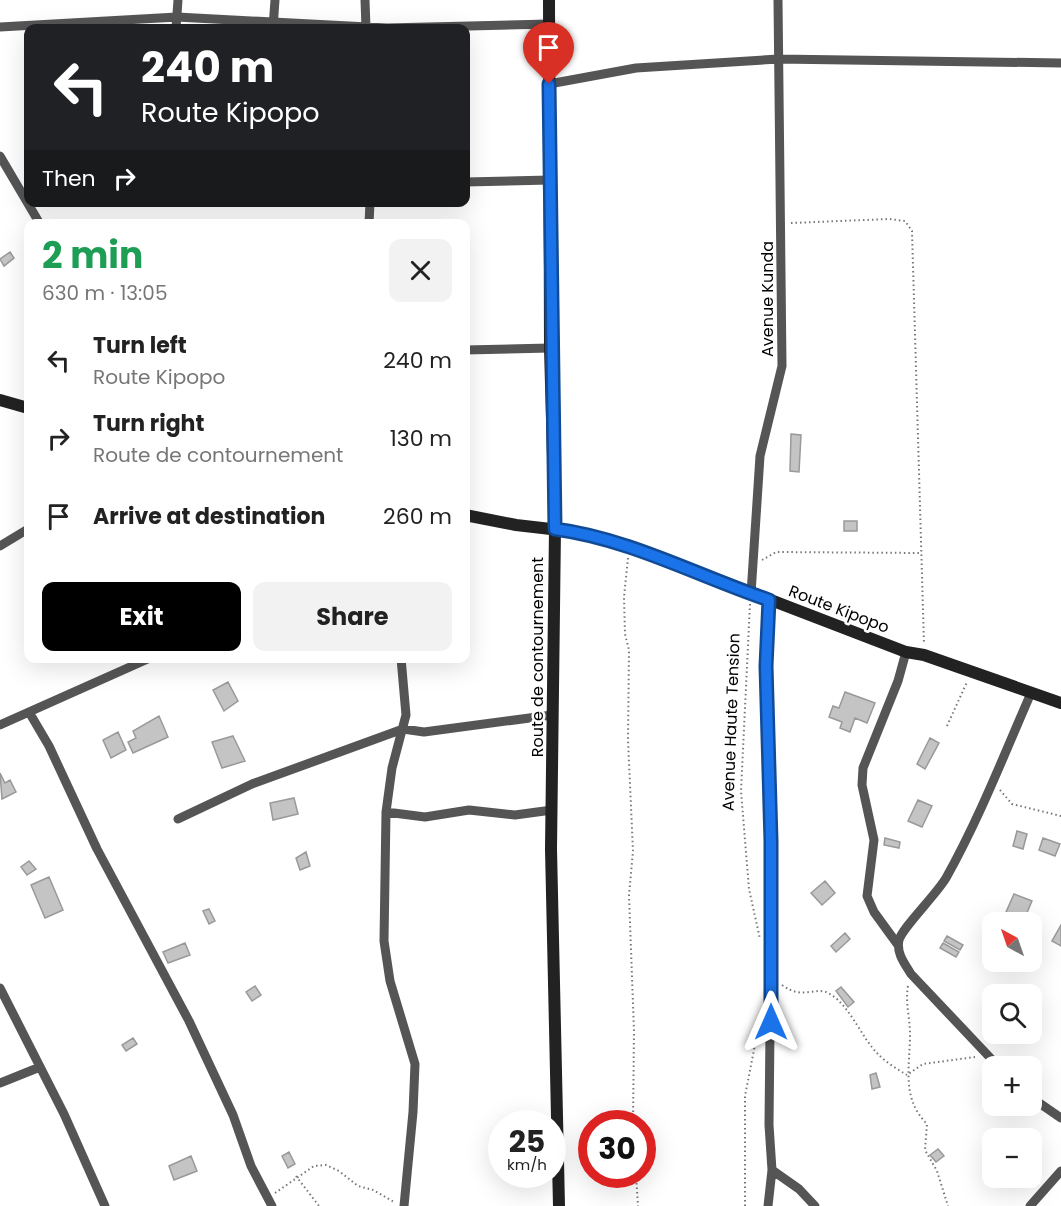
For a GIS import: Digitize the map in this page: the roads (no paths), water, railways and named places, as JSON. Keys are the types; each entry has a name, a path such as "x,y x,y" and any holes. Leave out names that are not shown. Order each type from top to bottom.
{"street":[{"path":"176,24 178,0"},
{"path":"273,24 275,0"},
{"path":"364,0 365,24"},
{"name":"Route de contournement","path":"549,0 550,348 555,529 552,810 559,1206"},
{"name":"Avenue Kunda","path":"751,594 750,573 760,456 782,366 778,0"},
{"path":"53,24 177,17 261,24"},
{"path":"470,26 549,24"},
{"path":"0,27 24,26"},
{"path":"549,84 636,68 778,59 1061,63"},
{"path":"0,156 24,196"},
{"path":"470,182 550,180"},
{"path":"18,186 24,186"},
{"path":"470,350 550,348"},
{"path":"0,400 24,407"},
{"name":"Route Kipopo","path":"470,516 577,532 630,546 906,652 924,655 1061,703"},
{"path":"0,546 24,531"},
{"path":"768,1206 772,1170 769,1125 771,841 766,666 769,600"},
{"path":"906,652 898,681 863,768 862,785 874,840 867,896 874,912 898,945 903,961 911,974 987,1056"},
{"path":"0,725 139,663"},
{"path":"402,663 406,708 390,778 386,812 385,956 390,981 414,1055 415,1075 403,1206"},
{"path":"898,945 903,932 923,910 945,879 994,778 1031,693"},
{"path":"29,712 49,746 97,849 189,1021 233,1115 251,1166 271,1203"},
{"path":"178,819 252,783 403,729 424,732 552,715"},
{"path":"386,812 425,817 469,810 515,815 552,810"},
{"path":"0,987 40,1066 105,1206"},
{"path":"0,1083 40,1066"},
{"path":"1042,1105 1061,1118"},
{"path":"772,1170 799,1189 815,1206"},
{"path":"1030,1206 1061,1171"}]}
